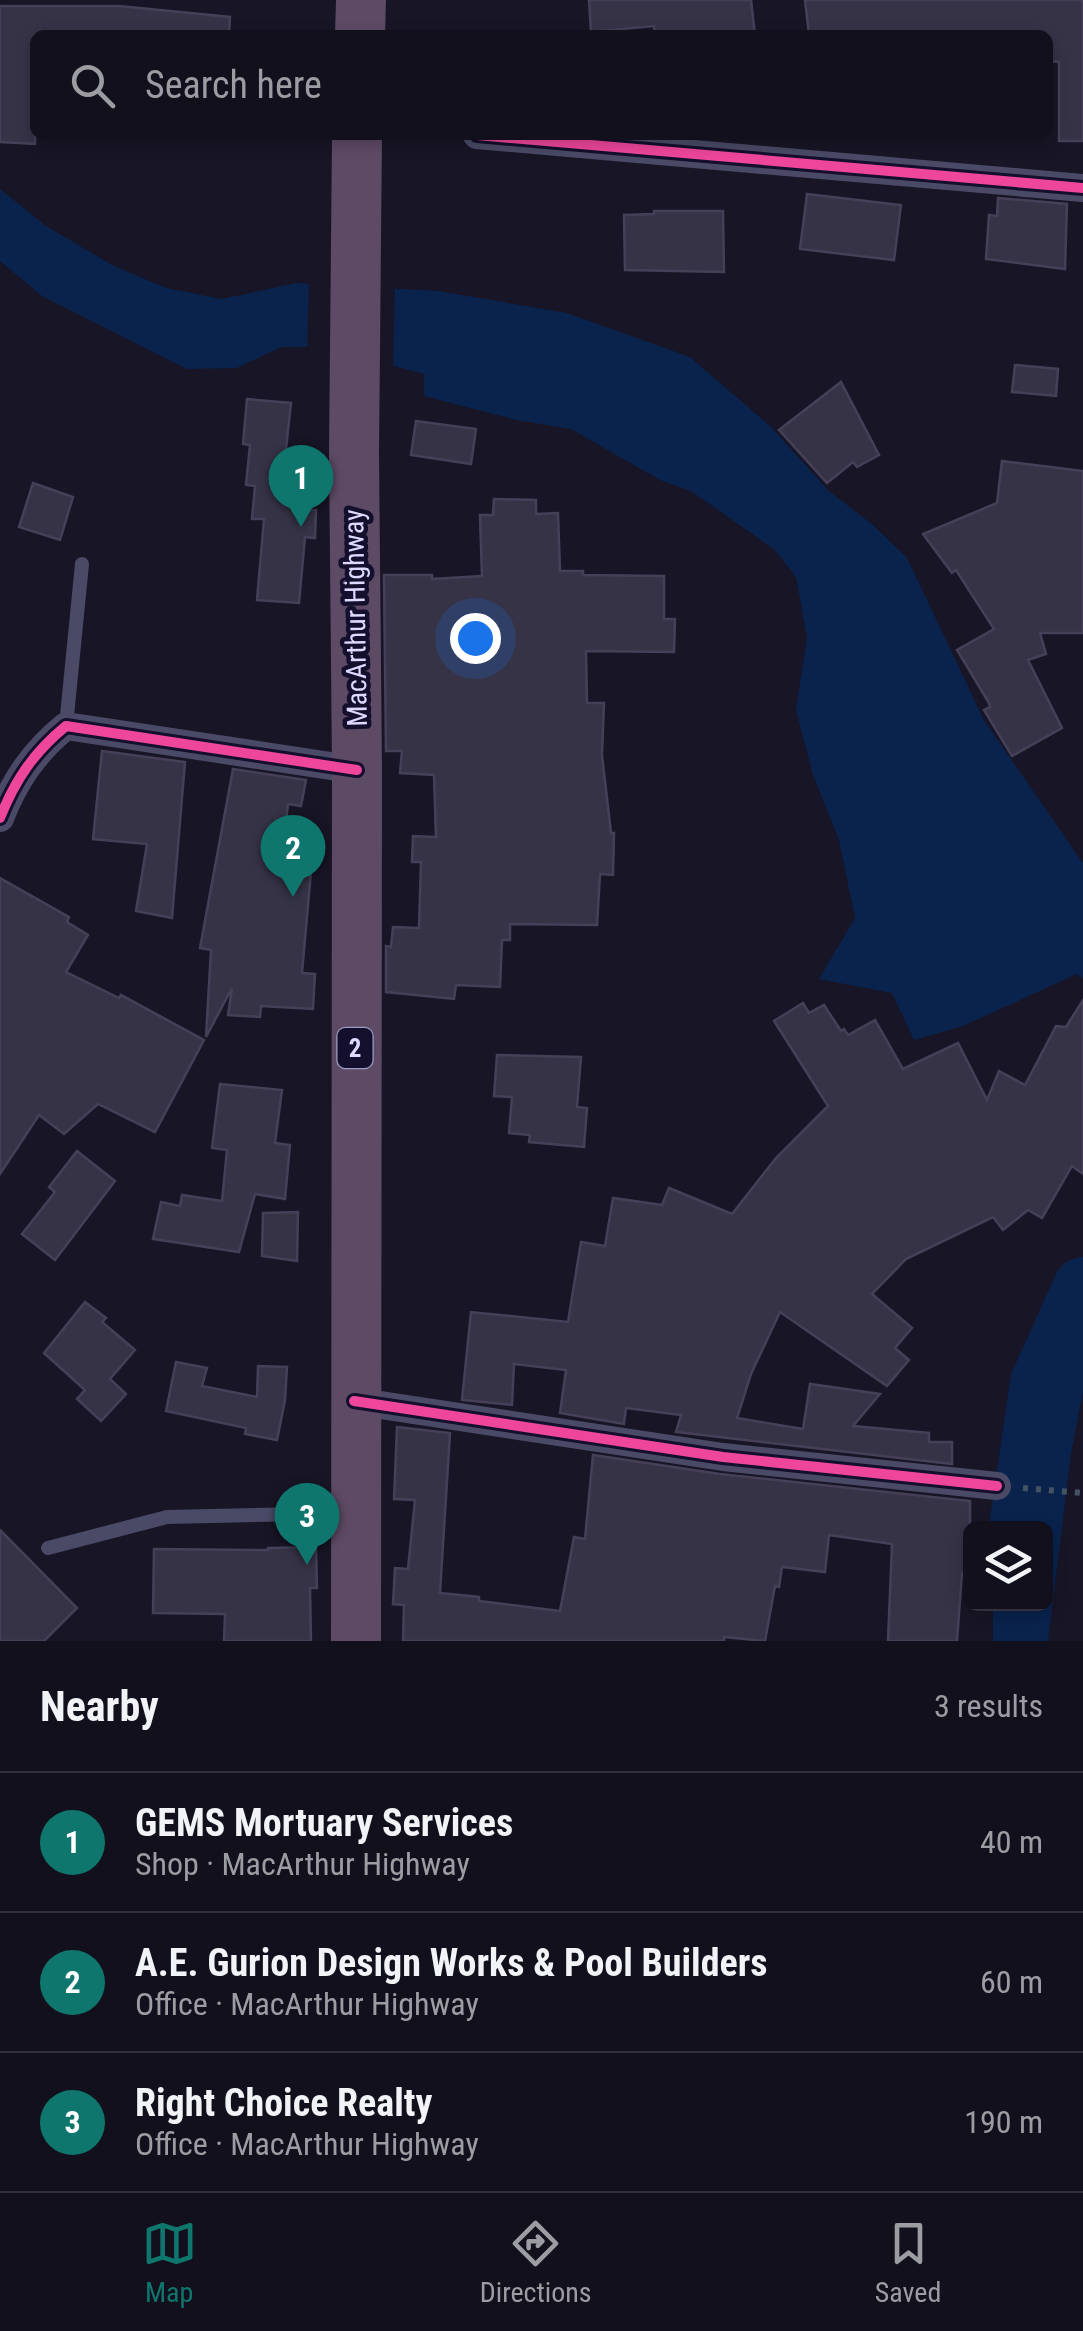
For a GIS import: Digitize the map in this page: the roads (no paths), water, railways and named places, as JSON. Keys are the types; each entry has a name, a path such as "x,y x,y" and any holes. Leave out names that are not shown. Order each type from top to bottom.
{"highway":[{"path":"360,30 361,0"},
{"name":"MacArthur Highway","path":"356,1641 354,454 358,142"}],"street":[{"path":"535,140 1083,188"},
{"path":"0,818 18,779 39,748 66,726 357,770"},
{"path":"354,1401 722,1457 997,1486"}],"lane":[{"path":"66,726 82,564"},
{"path":"48,1548 167,1517 355,1513"}],"water":[{"path":"0,189 46,226 112,265 166,288 222,299 296,283 438,291 567,313 690,357 770,426 830,492 872,524 907,558 984,720 1083,863 1083,979 1077,974 963,1026 914,1040 892,993 819,979 855,918 839,840 813,775 796,710 807,638 796,577 775,550 691,491 660,480 571,429 517,420 424,396 424,374 322,347 281,347 237,368 187,369 42,296 0,261"},
{"path":"1083,1286 1083,1392 1071,1453 1053,1600 1053,1521 1000,1521 1048,1359"},
{"path":"993,1611 1052,1611 1048,1641 993,1641"}],"waterway":[{"path":"1020,1521 1040,1383 1083,1287"}],"place":[{"name":"GEMS Mortuary Services","path":"301,527"},
{"name":"A.E. Gurion Design Works & Pool Builders","path":"293,897"},
{"name":"Right Choice Realty","path":"307,1565"}]}
